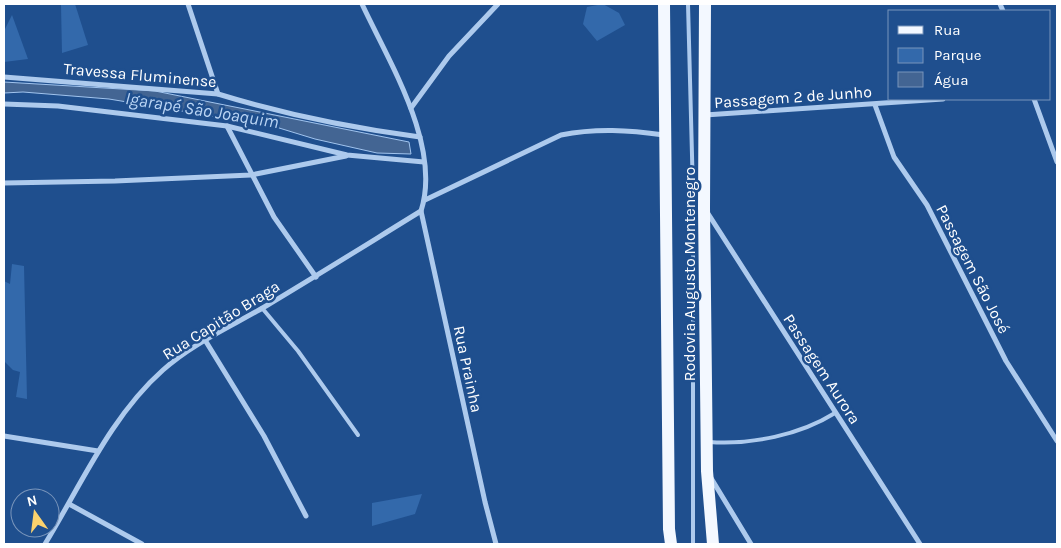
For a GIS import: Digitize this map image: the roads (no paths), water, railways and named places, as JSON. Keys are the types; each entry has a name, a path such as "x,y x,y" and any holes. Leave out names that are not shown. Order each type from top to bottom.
{"main road":[{"name":"Rodovia Augusto Montenegro","path":"664,4 670,544"},
{"name":"Rodovia Augusto Montenegro","path":"705,4 704,208 707,471 713,544"}],"street":[{"path":"188,4 218,94"},
{"name":"Rua Prainha","path":"362,4 411,108 420,137 424,162 424,200 421,211 485,502 496,544"},
{"path":"411,108 449,56 498,4"},
{"name":"Travessa Fluminense","path":"4,78 218,94 244,102 380,132 420,137"},
{"name":"Passagem 2 de Junho","path":"705,116 929,100"},
{"path":"1034,100 1057,162"},
{"path":"4,104 58,106 227,126 348,155 424,162"},
{"name":"Passagem São José","path":"875,104 894,157 926,205 1006,361 1057,441"},
{"path":"227,126 274,217 316,276"},
{"path":"424,200 562,135 577,132 624,130 666,135"},
{"path":"4,183 114,181 251,175 348,155"},
{"name":"Passagem Aurora","path":"704,208 920,544"},
{"name":"Rua Capitão Braga","path":"45,544 98,451 129,407 164,369 205,340 316,276 421,211"},
{"path":"205,340 264,436 306,516"},
{"path":"4,436 98,451"},
{"path":"707,471 751,544"},
{"path":"69,504 142,544"}],"lane":[{"path":"688,4 693,193 692,544"},
{"path":"262,308 298,351 358,435"},
{"path":"707,442 727,443 774,436 817,425 836,413"}],"water":[{"name":"Igarapé São Joaquim","path":"4,82 155,91 409,142 411,154 377,153 315,139 253,120 212,116 109,99 23,92 4,93"}]}
